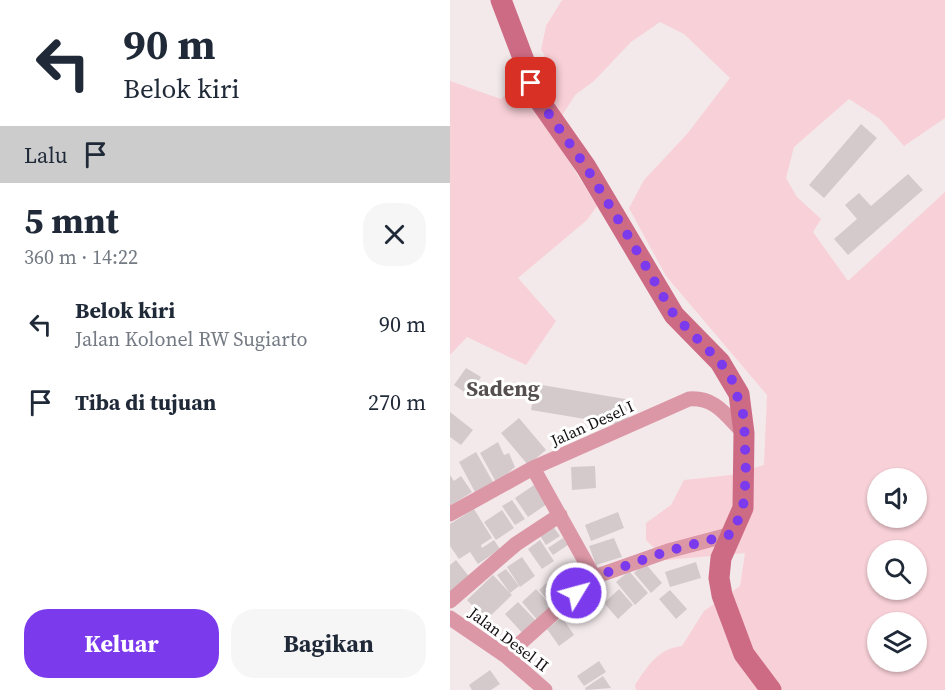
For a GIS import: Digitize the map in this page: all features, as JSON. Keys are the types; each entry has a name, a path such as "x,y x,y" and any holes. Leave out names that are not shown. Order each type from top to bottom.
{"main road":[{"path":"501,0 539,100 586,167 674,315 720,362 731,377 742,405 743,508 721,558 719,578 722,595 744,654 771,690"}],"street":[{"name":"Jalan Desel I","path":"450,514 534,468 689,399 703,398 713,403 744,433"},
{"path":"534,468 594,577"},
{"path":"450,601 516,544 560,515"},
{"path":"506,656 594,577 668,551 732,534"},
{"name":"Jalan Desel II","path":"450,618 506,656 545,690"}],"shaded area":[{"path":"562,0 945,0 945,118 904,146 880,119 849,99 794,147 786,178 797,197 821,219 813,232 848,281 945,192 945,690 636,690 635,685 654,660 666,651 682,646 704,611 740,586 745,553 666,560 646,540 646,523 671,505 684,480 731,475 764,465 767,395 666,276 629,208 644,180 687,134 730,78 684,34 660,22 631,42 594,81 575,95 551,133 597,206 587,220 518,278 556,321 526,365 467,337 450,355 450,81 501,99 545,55 541,50 546,26"}],"building":[{"path":"861,124 877,138 824,198 809,185"},
{"path":"908,174 923,190 848,255 834,239 857,219 845,205 859,193 871,206"},
{"path":"466,368 481,377 469,395 454,385"},
{"path":"536,384 631,400 627,426 531,410"},
{"path":"450,412 473,430 461,445 450,437"},
{"path":"519,418 546,450 528,465 501,433"},
{"path":"498,442 504,455 509,453 515,467 508,473 509,476 496,482 480,453"},
{"path":"476,452 493,482 475,492 459,462"},
{"path":"595,466 596,488 572,490 571,467"},
{"path":"450,475 454,481 461,476 472,492 450,506"},
{"path":"534,485 547,504 528,517 515,498"},
{"path":"512,500 525,519 515,525 502,506"},
{"path":"474,509 492,538 481,545 482,548 494,540 500,549 478,564 470,552 459,559 450,546 450,524"},
{"path":"502,510 514,528 496,540 484,522"},
{"path":"618,512 624,528 591,541 585,525"},
{"path":"552,525 560,536 546,545 539,534"},
{"path":"563,538 568,545 553,555 548,548"},
{"path":"614,538 622,557 596,565 589,546"},
{"path":"540,540 554,561 542,569 528,549"},
{"path":"522,557 535,576 520,587 507,567"},
{"path":"456,560 471,579 450,596 450,565"},
{"path":"696,562 701,578 670,587 665,572"},
{"path":"568,563 583,580 553,606 539,590"},
{"path":"645,563 662,583 651,593 634,573"},
{"path":"506,569 519,586 510,593 497,575"},
{"path":"629,571 648,593 635,605 616,582"},
{"path":"493,575 512,595 486,620 467,600"},
{"path":"536,589 554,609 539,622 522,602"},
{"path":"619,589 633,605 618,619 604,603"},
{"path":"670,590 687,609 676,619 659,599"},
{"path":"518,602 539,624 525,636 505,614"},
{"path":"562,617 574,635 559,646 547,629"},
{"path":"599,661 606,672 584,686 577,676"},
{"path":"490,670 500,684 491,690 472,690 469,685"},
{"path":"603,676 611,688 586,690 585,688"}],"district":[{"name":"Sadeng","path":"503,388"}],"route":[{"path":"531,83 539,100 586,167 674,315 720,362 731,377 739,394 744,417 746,475 743,508 732,534 668,551 594,577 576,593"}]}
